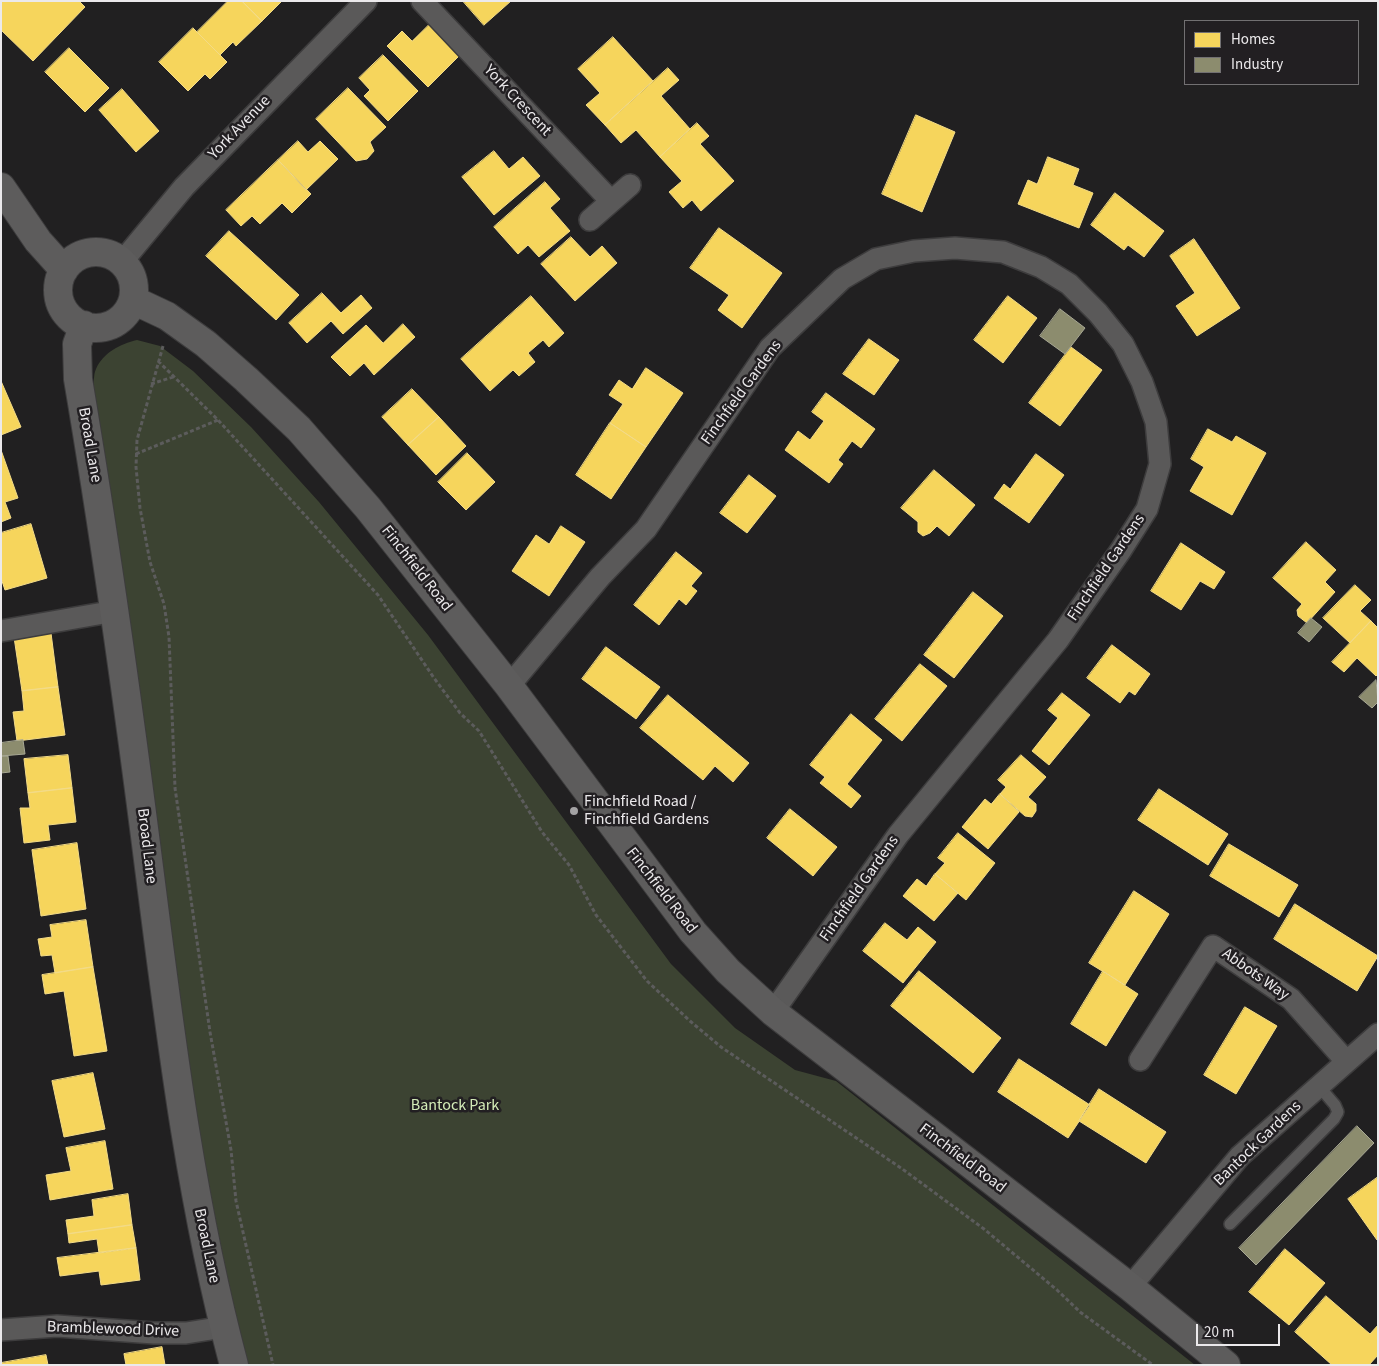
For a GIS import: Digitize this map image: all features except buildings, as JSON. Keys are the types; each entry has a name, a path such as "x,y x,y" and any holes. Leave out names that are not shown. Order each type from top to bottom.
{"street":[{"name":"York Avenue","path":"122,262 184,186 366,1"},
{"name":"York Crescent","path":"422,1 611,201"},
{"path":"590,220 630,185"},
{"path":"1,187 38,241 64,270"},
{"name":"Finchfield Gardens","path":"509,686 600,577 646,529 770,348 842,279 876,259 914,251 954,248 1003,252 1041,267 1070,284 1098,313 1123,344 1142,382 1156,422 1160,464 1147,508 1121,550 1058,640 898,835 773,1012"},
{"path":"91,252 108,254 122,262 132,280 132,300 119,320 96,328 84,325 70,316 60,303 59,280 64,270 80,255 91,252"},
{"name":"Finchfield Road","path":"132,300 167,316 206,344 240,373 299,430 368,508 509,686 693,932 728,971 773,1012 1130,1288 1226,1365"},
{"name":"Broad Lane","path":"84,325 77,344 78,379 115,611 177,1084 204,1242 234,1365"},
{"path":"1,631 115,611"},
{"name":"Abbots Way","path":"1140,1060 1213,946 1291,999 1346,1061"},
{"name":"Bantock Gardens","path":"1130,1288 1240,1156 1318,1085 1378,1034"},
{"name":"Bramblewood Drive","path":"1,1330 57,1326 154,1333 186,1333 224,1327"}],"lane":[{"path":"1230,1224 1334,1119 1338,1112 1335,1105 1318,1085"}],"path":[{"path":"167,316 164,344 151,384 137,440 136,454 140,508 150,562 164,604 170,637 175,788 208,1022 231,1150 236,1202 273,1365"},
{"path":"151,384 174,377"},
{"path":"136,454 218,420"}],"green space":[{"name":"Bantock Park","path":"137,340 160,346 193,371 251,427 319,502 428,635 671,964 735,1028 795,1070 836,1081 1195,1365 244,1365 198,1141 94,393 95,371 103,358 118,347"}],"place":[{"name":"Finchfield Road / Finchfield Gardens","path":"574,811"}]}
